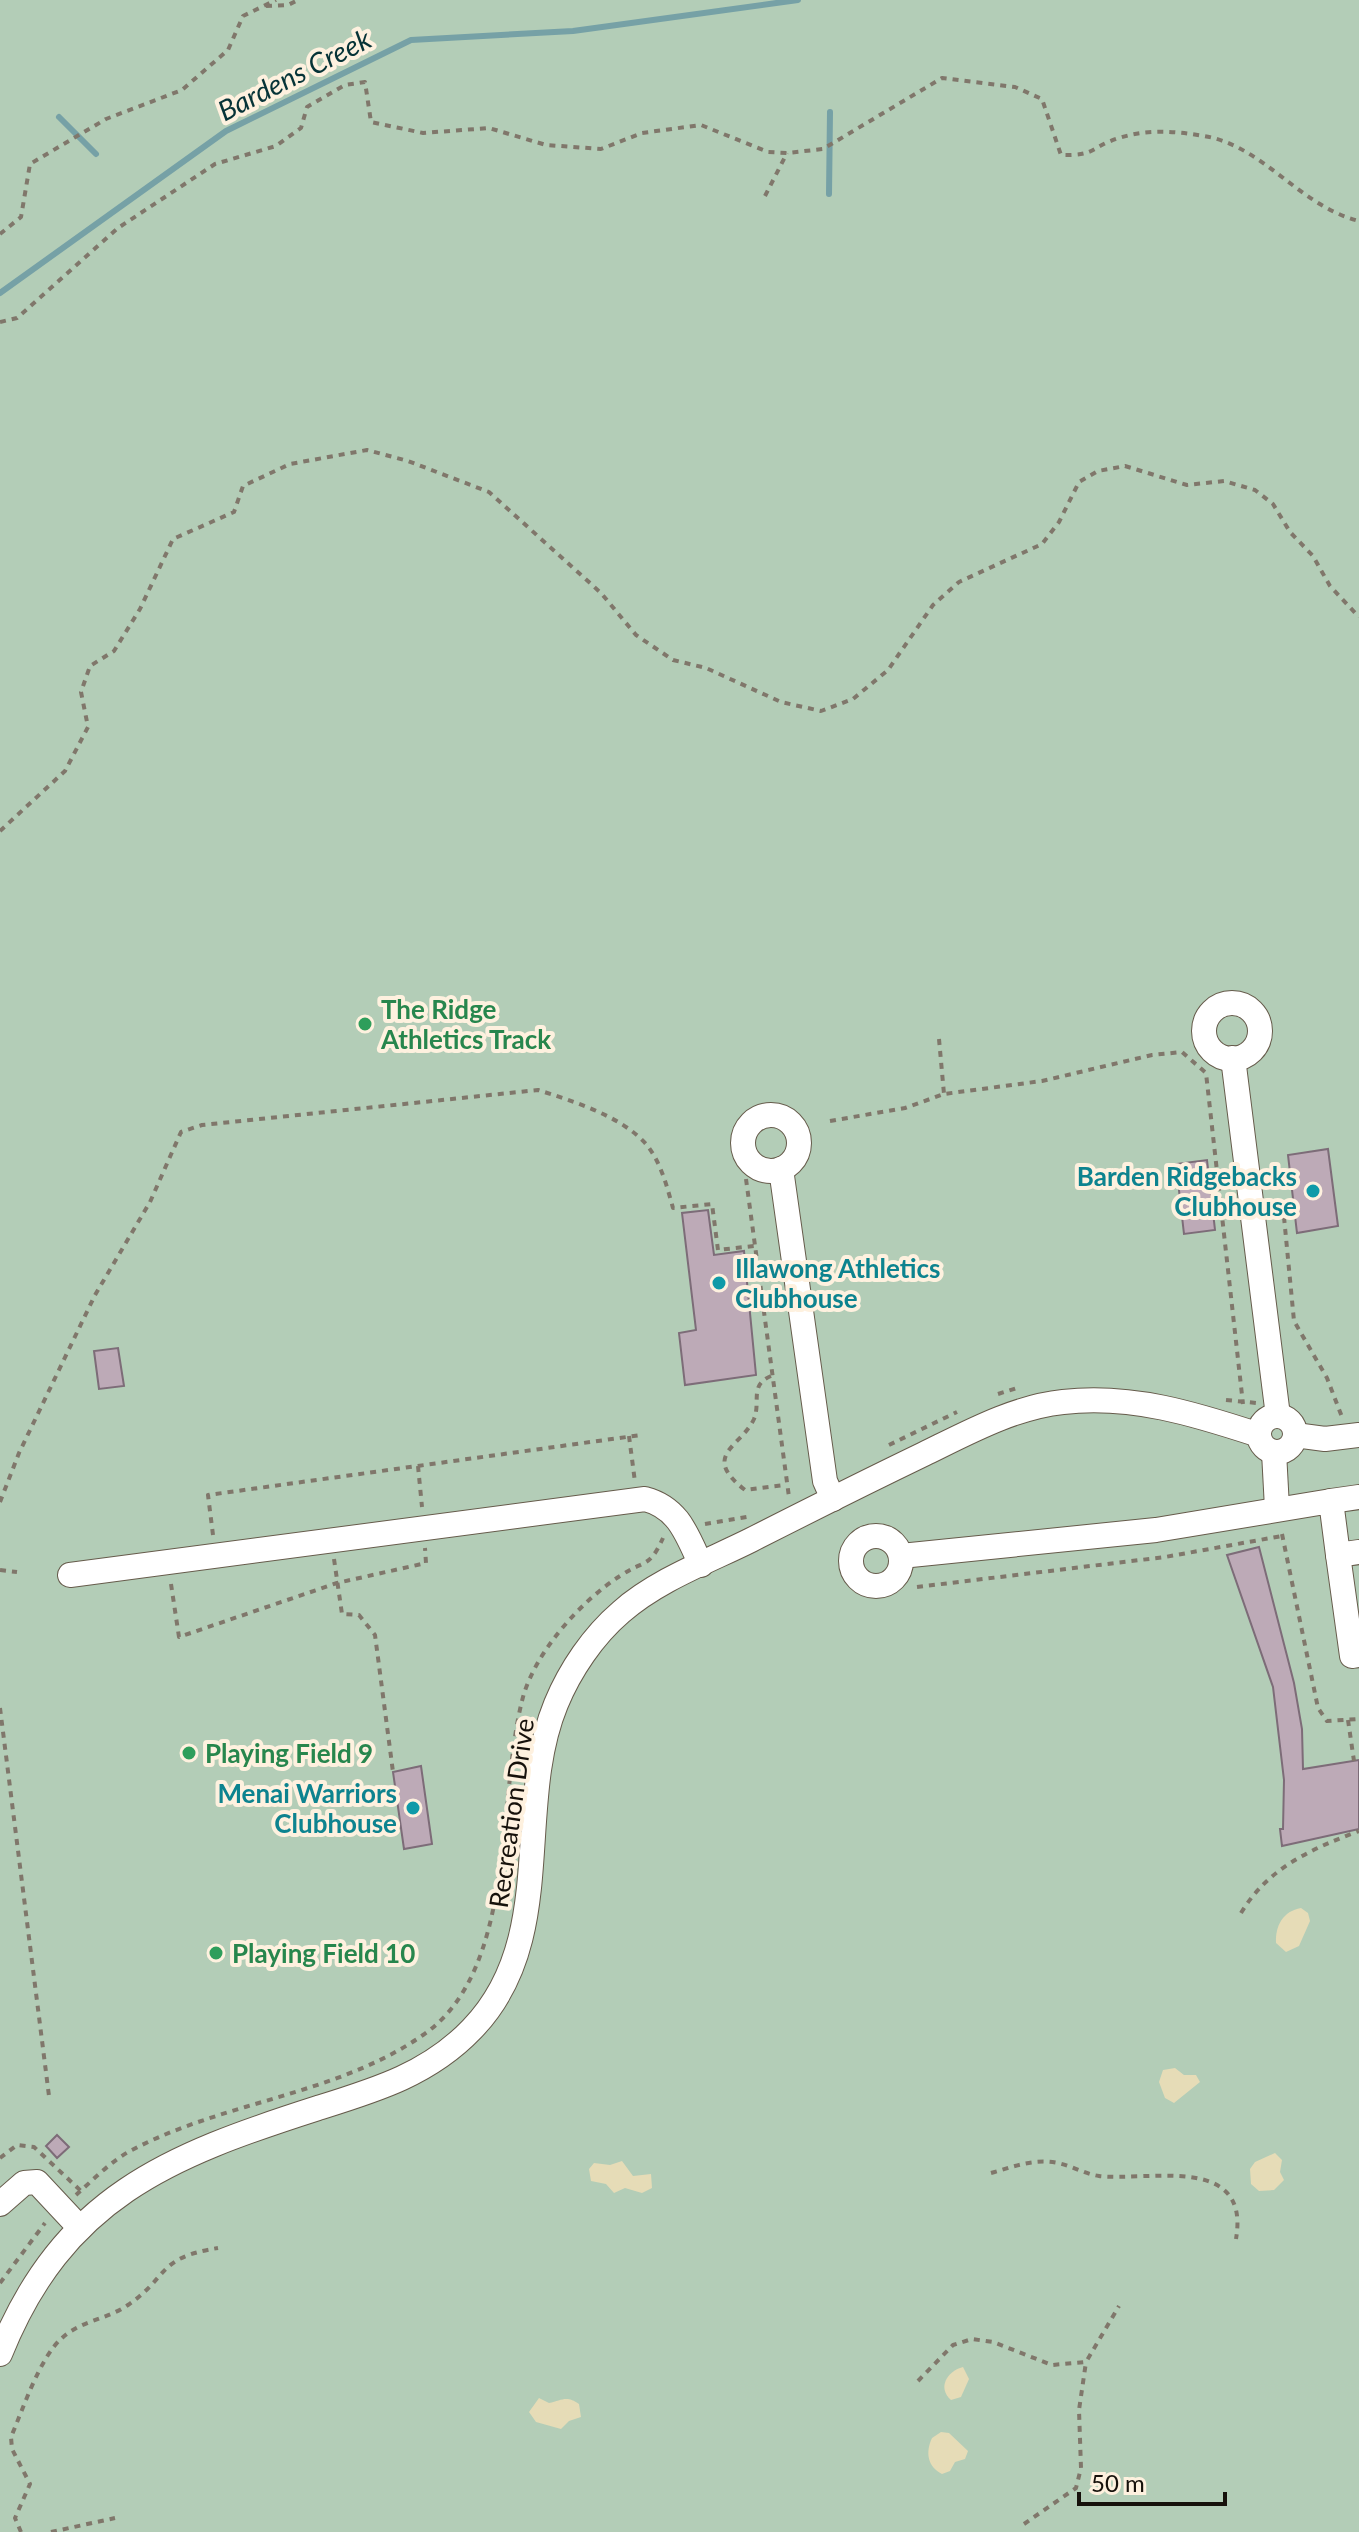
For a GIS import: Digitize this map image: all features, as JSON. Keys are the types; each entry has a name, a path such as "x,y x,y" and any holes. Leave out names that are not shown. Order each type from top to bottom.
{"street":[{"path":"1233,1058 1278,1416"},
{"path":"781,1169 829,1490"},
{"name":"Recreation Drive","path":"0,2354 32,2291 80,2228 104,2205 181,2156 406,2078 437,2061 474,2027 499,1995 516,1956 525,1919 545,1744 555,1706 588,1649 623,1610 829,1490 1019,1412 1060,1402 1136,1402 1180,1411 1267,1444"},
{"path":"1267,1444 1289,1448 1295,1435 1291,1422 1278,1416 1264,1421 1267,1444 1277,1508"},
{"path":"1295,1435 1325,1439 1359,1435"},
{"path":"901,1556 1156,1530 1359,1497"},
{"path":"70,1575 637,1500 663,1504 682,1527 701,1565"},
{"path":"1331,1501 1348,1554 1352,1656 1359,1655"},
{"path":"0,2204 24,2183 37,2182 80,2228"}],"path":[{"path":"0,234 21,217 30,164 106,119 182,90 228,50 243,16 276,0"},
{"path":"264,6 288,5 298,0"},
{"path":"0,322 17,318 118,228 215,164 276,146 301,128 307,107 345,85 365,82 371,122 423,133 489,128 546,145 601,149 642,133 701,125 768,152 787,153 823,149 942,78 1015,87 1042,99 1061,155 1087,156 1115,139 1150,130 1207,136 1250,151 1287,184 1345,218 1359,221"},
{"path":"765,196 787,153"},
{"path":"0,831 65,771 88,727 81,692 90,666 114,651 140,609 173,539 234,512 243,486 290,464 367,450 408,461 489,492 601,593 636,635 673,660 706,668 781,702 821,711 853,699 888,670 933,605 959,582 1042,544 1059,522 1079,482 1098,471 1125,466 1187,485 1224,481 1255,490 1273,504 1290,532 1313,556 1330,586 1359,617"},
{"path":"939,1039 944,1094"},
{"path":"830,1121 905,1108 944,1094 1042,1081 1152,1055 1182,1052 1196,1061 1206,1073 1243,1404"},
{"path":"0,1502 19,1453 95,1295 150,1202 181,1132 202,1125 235,1124 538,1090 571,1100 627,1128 646,1144 659,1164 673,1208 712,1204 718,1250 754,1246"},
{"path":"746,1179 789,1498"},
{"path":"1284,1217 1294,1321 1327,1378 1342,1417"},
{"path":"771,1376 763,1379 756,1390 756,1413 750,1427 733,1440 726,1454 727,1471 745,1490 785,1485"},
{"path":"216,1557 208,1495 641,1435"},
{"path":"629,1436 637,1500"},
{"path":"168,1564 179,1637 337,1583 426,1563 418,1466"},
{"path":"777,1504 789,1498 829,1490"},
{"path":"1277,1508 1318,1708 1327,1721 1359,1719"},
{"path":"0,2283 38,2230 129,2151 189,2123 384,2061 427,2033 453,2003 479,1964 493,1921 510,1760 524,1693 550,1644 589,1602 620,1576 652,1560 663,1538 682,1527 753,1516"},
{"path":"917,1587 1165,1557 1282,1536"},
{"path":"331,1541 342,1614 359,1615 375,1635 393,1772"},
{"path":"0,1570 17,1572"},
{"path":"0,1708 49,2096"},
{"path":"1348,1720 1354,1761"},
{"path":"1241,1913 1252,1894 1275,1872 1301,1855 1359,1831"},
{"path":"991,2173 1036,2160 1101,2176 1175,2173 1199,2178 1221,2189 1235,2205 1239,2222 1236,2239"},
{"path":"21,2532 15,2518 30,2484 12,2449 11,2437 49,2353 62,2338 76,2329 130,2304 178,2257 218,2248"},
{"path":"1024,2524 1076,2488 1081,2468 1079,2410 1086,2362 1119,2306"},
{"path":"918,2381 953,2345 972,2339 993,2342 1052,2365 1086,2362"},
{"path":"51,2532 115,2518"}],"green space":[{"path":"0,0 1359,0 1359,2532 0,2532"}],"sand":[{"path":"1301,1908 1308,1913 1310,1921 1299,1946 1286,1952 1276,1943 1279,1925 1289,1912"},
{"path":"1175,2068 1184,2075 1196,2075 1200,2082 1174,2103 1165,2098 1159,2082 1163,2070"},
{"path":"1275,2153 1282,2160 1280,2172 1284,2180 1274,2190 1259,2191 1251,2184 1250,2169 1255,2162"},
{"path":"622,2161 633,2176 651,2174 652,2188 642,2193 625,2188 614,2193 606,2184 591,2181 589,2169 594,2163 610,2165"},
{"path":"963,2367 969,2379 961,2397 951,2400 944,2385 952,2372"},
{"path":"539,2398 549,2403 564,2399 575,2401 579,2404 581,2417 569,2421 561,2429 536,2422 529,2412"},
{"path":"941,2432 949,2433 968,2451 965,2459 955,2462 950,2471 942,2474 934,2468 928,2454 932,2438"}],"building":[{"name":"Barden Ridgebacks Clubhouse","path":"1328,1149 1338,1226 1297,1233 1288,1155"},
{"name":"Barden Ridgebacks Clubhouse","path":"1207,1160 1215,1230 1184,1234 1176,1164"},
{"path":"708,1210 714,1255 744,1251 756,1375 685,1385 679,1333 696,1330 682,1213"},
{"path":"118,1348 124,1386 99,1389 94,1351"},
{"path":"1259,1547 1294,1683 1302,1729 1303,1769 1359,1760 1359,1829 1282,1846 1280,1829 1283,1829 1284,1780 1273,1687 1227,1555"},
{"name":"Menai Warriors Clubhouse","path":"421,1766 432,1844 404,1849 393,1772"},
{"path":"57,2135 69,2147 57,2158 46,2146"}],"waterway":[{"name":"Bardens Creek","path":"0,293 226,131 411,40 573,31 798,0"},
{"path":"829,194 830,112"},
{"path":"59,117 96,154"}],"place":[{"name":"The Ridge Athletics Track","path":"365,1024"},
{"name":"Barden Ridgebacks Clubhouse","path":"1313,1191"},
{"name":"Illawong Athletics Clubhouse","path":"719,1283"},
{"name":"Playing Field 9","path":"189,1753"},
{"name":"Menai Warriors Clubhouse","path":"413,1808"},
{"name":"Playing Field 10","path":"216,1953"}]}
